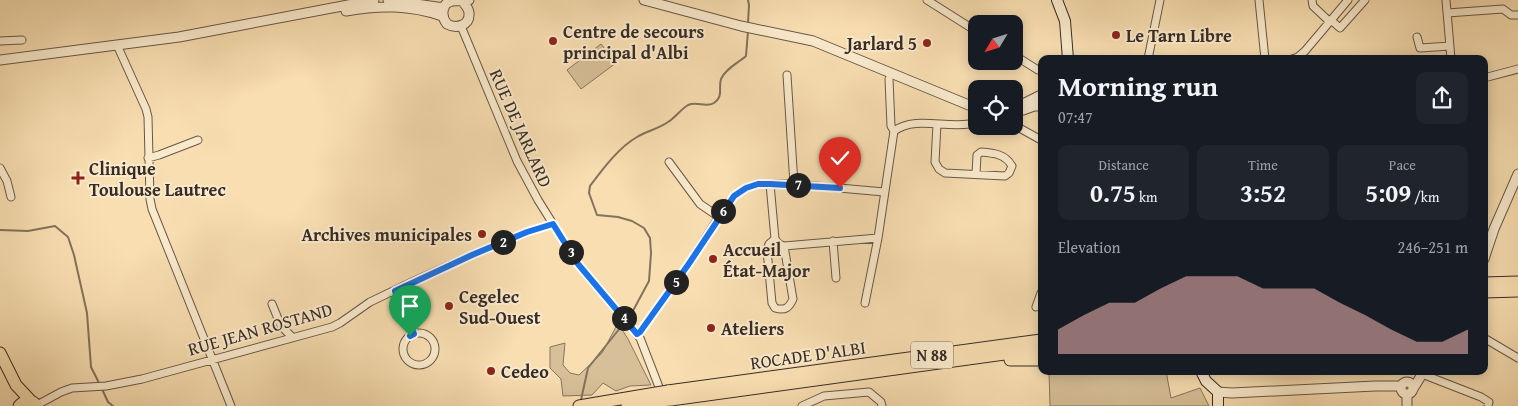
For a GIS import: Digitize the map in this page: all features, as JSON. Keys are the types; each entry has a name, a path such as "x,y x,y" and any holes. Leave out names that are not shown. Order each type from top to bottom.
{"main road":[{"path":"1056,0 1065,21 1067,55"},
{"path":"1488,286 1518,282"},
{"path":"1488,287 1518,291"},
{"name":"ROCADE D'ALBI","path":"580,406 1038,340"},
{"name":"ROCADE D'ALBI","path":"627,406 663,394 964,360 1038,349"},
{"path":"0,353 16,385 18,406"},
{"path":"964,360 975,363 1038,360"},
{"path":"1203,375 1206,381 1218,392 1218,406"},
{"path":"16,385 35,404"},
{"path":"18,406 23,402 35,404"}],"street":[{"path":"0,60 179,37 374,0"},
{"path":"388,0 443,12"},
{"path":"453,0 466,1 469,17 466,23 461,26 456,27 447,24 443,12 446,4 453,0"},
{"path":"469,11 475,0"},
{"path":"644,0 741,26 818,42 968,105"},
{"path":"927,0 968,26"},
{"path":"1149,55 1160,0"},
{"path":"1260,0 1265,55"},
{"path":"1312,0 1313,6 1340,28 1365,0"},
{"path":"1300,55 1348,0"},
{"path":"1446,0 1451,55"},
{"path":"257,22 272,23 385,6 432,13 443,12"},
{"path":"1447,13 1503,9 1511,15 1518,14"},
{"name":"RUE DE JARLARD","path":"461,26 527,181 578,264 640,338 663,394"},
{"path":"1417,37 1420,48 1450,46"},
{"path":"0,41 22,40"},
{"path":"117,45 146,109 148,118 148,158 152,209 231,406"},
{"path":"1023,61 1038,71"},
{"path":"1488,77 1518,69"},
{"path":"787,75 794,184"},
{"path":"865,303 878,238 894,132 891,126 889,79"},
{"path":"1023,105 1038,96"},
{"path":"956,100 968,109"},
{"path":"1023,110 1030,106 1038,106"},
{"path":"894,132 898,128 911,124 968,124"},
{"path":"937,124 935,162 939,169 945,173 1005,176 1009,173 1012,166 1009,161 999,154 981,152 977,155 976,174"},
{"path":"1023,130 1038,138"},
{"path":"148,158 198,140"},
{"path":"669,162 700,204 719,217"},
{"path":"0,168 7,181 11,197"},
{"path":"1488,247 1494,228 1518,174"},
{"path":"635,332 640,332 734,196 746,188 758,184 794,184 884,192"},
{"path":"770,184 775,239 779,244 784,246 878,238"},
{"name":"RUE JEAN ROSTAND","path":"35,404 72,388 106,386 142,380 332,327 370,302 472,255 527,232 553,224"},
{"path":"775,239 769,244 767,250 770,287 772,303 775,308 781,309 786,309 790,306 793,299 784,246"},
{"path":"833,241 836,278"},
{"path":"395,291 414,334"},
{"path":"1036,306 1038,301"},
{"path":"272,304 281,326 292,337"},
{"path":"278,342 281,326"},
{"path":"414,334 426,334 434,344 435,354 426,364 412,364 404,354 406,341 414,334"},
{"path":"1488,340 1518,358"},
{"path":"1407,406 1408,388 1419,375"},
{"path":"1429,375 1489,402 1488,406"},
{"path":"1218,392 1232,393 1375,386 1408,388"},
{"path":"802,406 824,396 869,392 881,402 882,406"}],"shaded area":[{"path":"601,44 616,63 581,89 567,70"},
{"path":"618,323 651,385 630,386 616,391 603,383 592,395 563,396 561,379 550,368 550,347 565,343 563,365 570,373 579,375 602,353"},
{"path":"1049,375 1167,375 1171,398 1200,388 1209,406 1050,406"}],"waterway":[{"path":"748,0 748,23"},
{"path":"628,320 649,281 650,238 644,228 632,221 618,217 597,215 589,193 590,186 611,159 630,141 671,120 688,105 714,103 720,95 720,82 723,75 746,56 748,31"},
{"path":"0,230 28,231 55,226 68,237 87,313 91,367 100,385"},
{"path":"581,400 588,368 624,323"},
{"path":"102,389 108,402 113,406"}],"place":[{"name":"Le Tarn Libre","path":"1116,35"},
{"name":"Centre de secours principal d'Albi","path":"553,41"},
{"name":"Jarlard 5","path":"927,43"},
{"name":"Clinique Toulouse Lautrec","path":"78,178"},
{"name":"Archives municipales","path":"482,234"},
{"name":"Accueil État-Major","path":"713,259"},
{"name":"Cegelec Sud-Ouest","path":"449,306"},
{"name":"Ateliers","path":"711,328"},
{"name":"Cedeo","path":"491,371"}],"route":[{"path":"410,336 414,334 395,291 472,255 527,232 553,224 578,264 637,334 688,265 734,196 746,188 758,184 794,184 840,188"}]}
